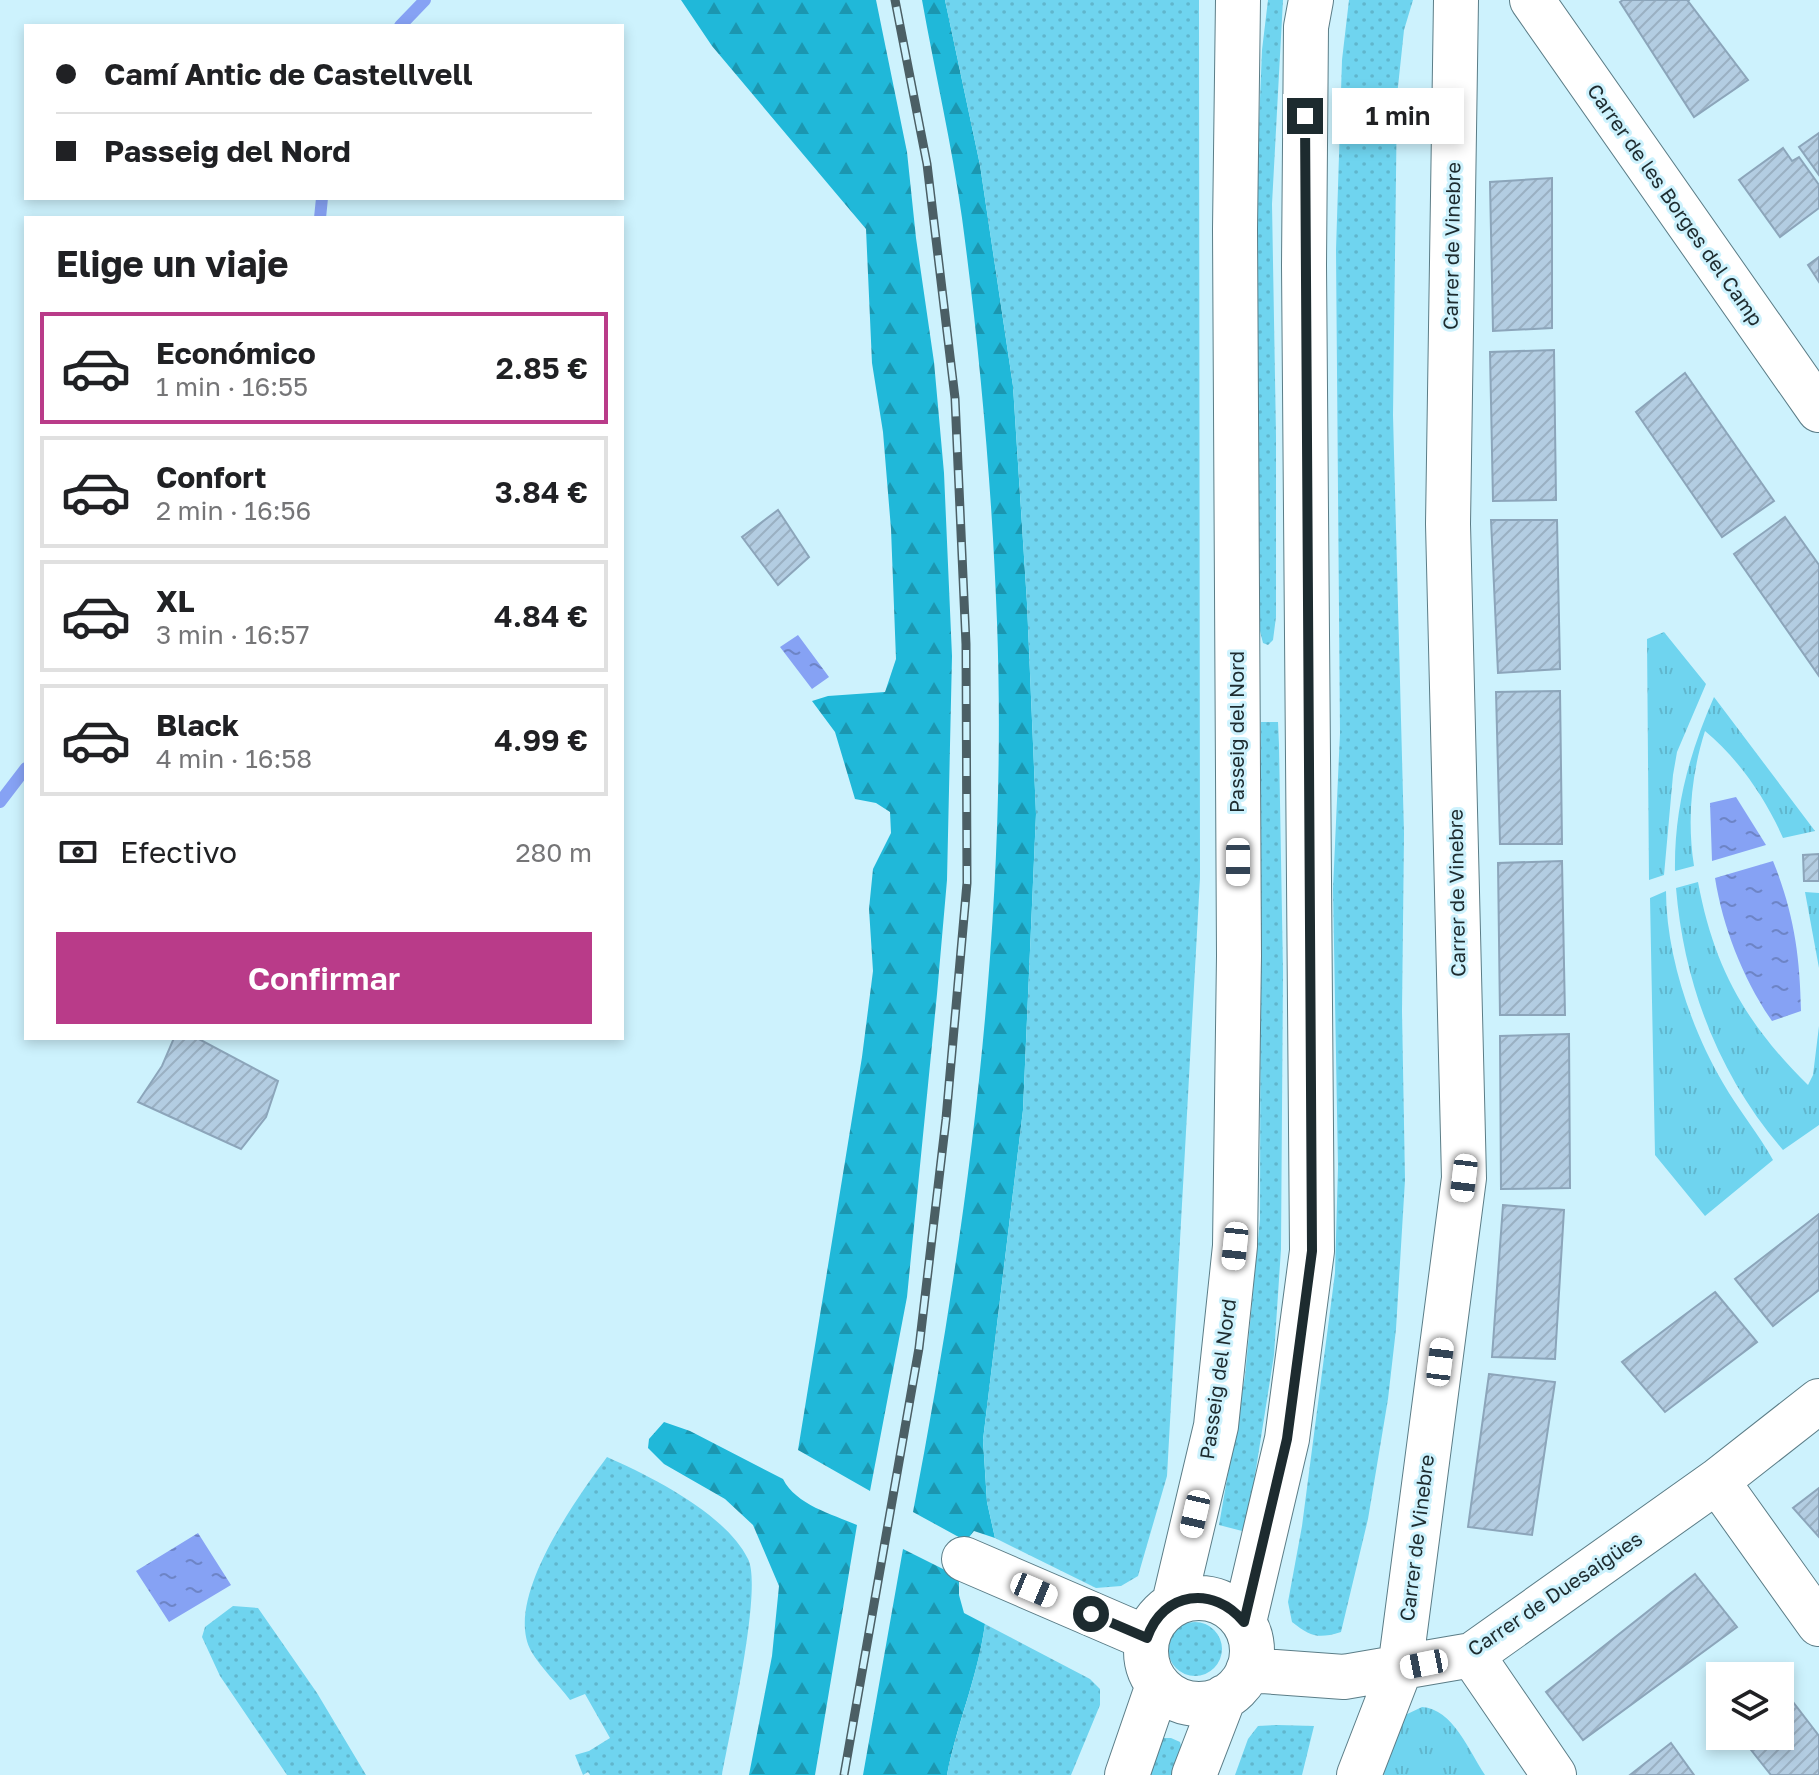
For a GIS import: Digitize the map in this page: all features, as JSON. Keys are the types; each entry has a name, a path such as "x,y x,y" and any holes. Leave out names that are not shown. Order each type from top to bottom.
{"street":[{"name":"Passeig del Nord","path":"1174,1603 1216,1426 1235,1246 1239,956 1235,229 1238,0"},
{"path":"1244,1622 1287,1439 1312,1251 1304,265 1306,27 1311,0"},
{"name":"Carrer de Vinebre","path":"1359,1775 1400,1669 1464,1178 1448,524 1456,0"},
{"name":"Carrer de les Borges del Camp","path":"1543,4 1819,410"},
{"name":"Carrer de Duesaigües","path":"1236,1684 1344,1677 1472,1655 1717,1481 1819,1401"},
{"path":"1717,1481 1819,1624"},
{"path":"964,1559 1147,1638"},
{"path":"1194,1775 1252,1654 1250,1637 1236,1612 1213,1599 1187,1599 1174,1603 1157,1618 1147,1638 1146,1655 1149,1671 1169,1695 1196,1704 1211,1703 1236,1684"},
{"path":"1472,1655 1554,1775"},
{"path":"1127,1775 1158,1685"}],"green space":[{"path":"681,0 876,0 907,152 934,362 944,473 952,656 947,880 907,1297 870,1491 798,1450 862,1057 873,971 869,909 873,869 891,833 890,812 876,803 855,799 835,732 812,701 828,696 885,692 896,659 891,529 883,432 872,363 866,229 712,46"},
{"path":"922,0 945,0 980,165 1013,386 1036,814 1023,1110 983,1440 987,1502 995,1538 974,1531 966,1541 913,1512 951,1292 980,1069 996,846 999,734 997,622 980,369 962,218"},
{"path":"945,0 1199,0 1200,878 1167,1476 1138,1576 1121,1586 1096,1588 995,1538 987,1502 983,1440 1023,1110 1036,814 1013,386 980,165"},
{"path":"1268,0 1283,0 1272,204 1276,617 1273,640 1268,645 1263,643 1260,631 1256,196 1262,50"},
{"path":"1349,0 1413,0 1404,30 1397,96 1393,415 1404,834 1402,1011 1405,1180 1396,1329 1368,1519 1341,1632 1320,1636 1304,1631 1292,1622 1288,1602 1302,1526 1335,1273 1338,1167 1333,889 1340,733 1336,250 1342,60"},
{"path":"1664,632 1706,684 1677,752 1664,875 1649,880 1647,639"},
{"path":"1714,697 1815,831 1783,838 1750,780 1705,731 1696,764 1692,798 1694,866 1675,871 1680,804 1697,740"},
{"path":"1261,722 1278,722 1279,745 1283,971 1281,1249 1274,1355 1246,1532 1219,1525 1245,1376 1260,1219"},
{"path":"1698,882 1713,941 1736,993 1767,1040 1808,1085 1813,1075 1819,1026 1819,1125 1783,1150 1740,1091 1708,1028 1696,994 1680,924 1676,888"},
{"path":"1666,891 1670,940 1691,1015 1711,1062 1773,1160 1705,1216 1655,1155 1650,898"},
{"path":"1805,892 1819,893 1819,968"},
{"path":"664,1422 690,1431 783,1479 806,1502 857,1525 815,1775 749,1775 772,1656 779,1586 753,1525 725,1499 664,1464 648,1448 649,1439"},
{"path":"607,1457 666,1486 706,1512 723,1527 748,1559 751,1600 748,1630 722,1775 590,1775 588,1772 583,1775 575,1755 589,1751 610,1738 585,1694 570,1700 531,1651 525,1629 527,1605 535,1578 562,1523"},
{"path":"903,1549 959,1577 959,1595 964,1613 985,1624 978,1663 947,1775 863,1775"},
{"path":"233,1606 258,1608 317,1693 366,1775 287,1775 220,1676 202,1637 205,1627"},
{"path":"1195,1622 1214,1630 1222,1649 1214,1668 1195,1676 1176,1668 1168,1649 1176,1630"},
{"path":"985,1624 1090,1679 1100,1689 1100,1705 1071,1775 947,1775 978,1662"},
{"path":"1422,1707 1443,1715 1451,1723 1485,1775 1380,1773 1401,1717"},
{"path":"1258,1726 1314,1726 1302,1775 1235,1775 1248,1739"},
{"path":"1163,1738 1180,1742 1182,1750 1173,1775 1146,1775 1158,1743"}],"water":[{"path":"798,635 829,677 812,689 780,647"},
{"path":"1736,797 1766,845 1712,861 1710,803"},
{"path":"1773,861 1794,935 1801,1011 1772,1021 1752,988 1736,952 1723,916 1715,878"},
{"path":"198,1533 231,1585 169,1622 136,1571"}],"building":[{"path":"1689,0 1748,80 1694,117 1620,2"},
{"path":"1819,133 1819,175 1799,147"},
{"path":"1783,148 1792,161 1799,157 1819,185 1819,208 1780,237 1739,180"},
{"path":"1552,178 1552,328 1493,331 1490,182"},
{"path":"1819,257 1819,282 1808,265"},
{"path":"1554,350 1556,500 1493,501 1490,352"},
{"path":"1685,373 1774,501 1722,537 1636,412"},
{"path":"778,510 809,557 778,585 742,537"},
{"path":"1785,517 1819,565 1819,676 1734,554"},
{"path":"1491,520 1557,520 1560,669 1498,673"},
{"path":"1560,691 1562,844 1500,844 1496,692"},
{"path":"1819,854 1819,881 1804,881 1803,855"},
{"path":"1562,861 1565,1015 1500,1015 1498,863"},
{"path":"1569,1034 1570,1188 1501,1189 1500,1036"},
{"path":"173,1040 201,1040 278,1081 266,1117 241,1149 138,1102 162,1066"},
{"path":"1503,1205 1564,1210 1555,1359 1492,1357"},
{"path":"1819,1214 1819,1290 1773,1326 1735,1279"},
{"path":"1715,1292 1757,1342 1665,1412 1622,1362"},
{"path":"1489,1374 1555,1382 1532,1535 1468,1527"},
{"path":"1819,1488 1819,1537 1793,1508"},
{"path":"1695,1574 1737,1627 1583,1740 1546,1692"},
{"path":"1794,1703 1819,1736 1819,1775 1771,1775 1751,1750 1794,1750"},
{"path":"1671,1743 1694,1775 1630,1775"}],"waterway":[{"path":"402,24 425,0"},
{"path":"320,216 322,200"},
{"path":"0,802 24,771"}],"railway":[{"path":"844,1775 919,1348 946,1119 967,883 966,644 955,398 927,164 895,0"}],"route":[{"path":"1091,1614 1147,1638 1151,1627 1165,1609 1174,1603 1200,1597 1225,1604 1244,1622 1287,1439 1312,1251 1305,116"}]}
